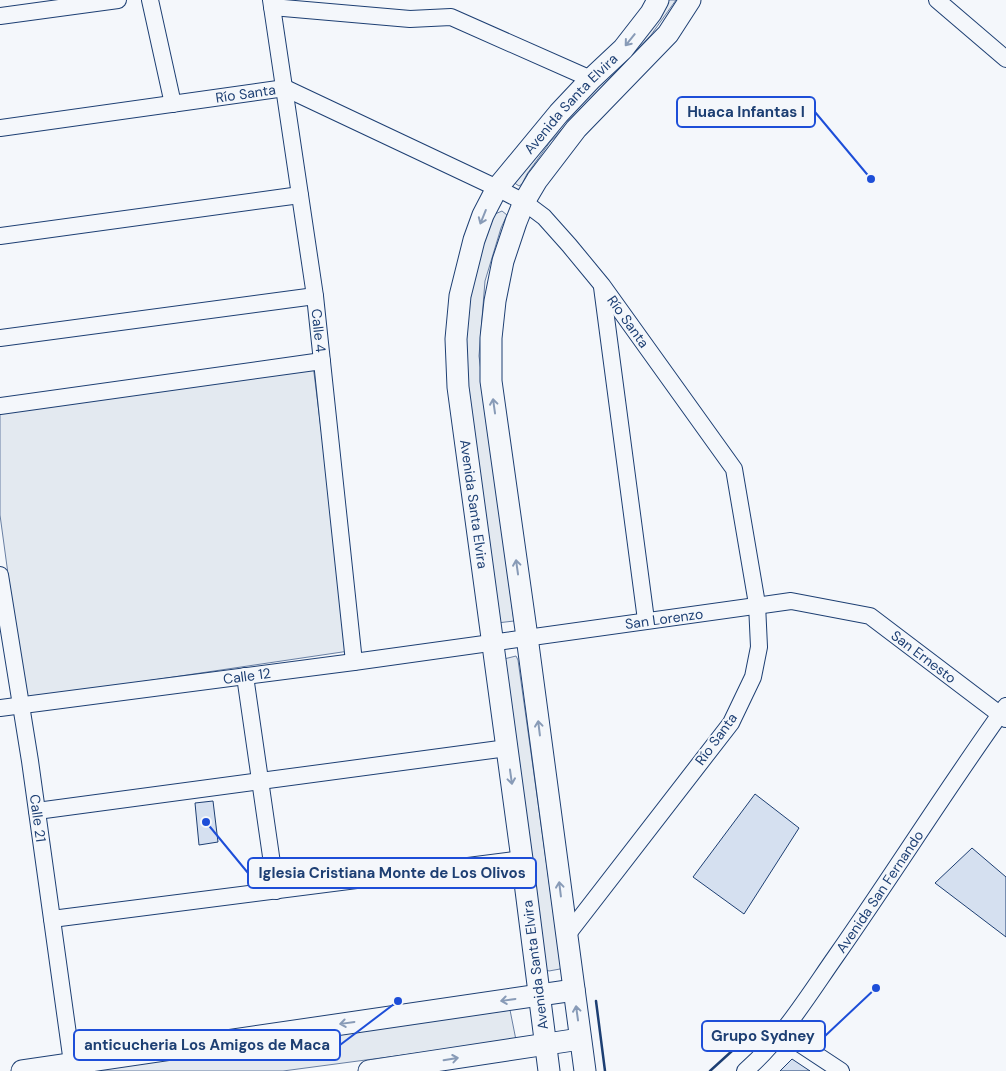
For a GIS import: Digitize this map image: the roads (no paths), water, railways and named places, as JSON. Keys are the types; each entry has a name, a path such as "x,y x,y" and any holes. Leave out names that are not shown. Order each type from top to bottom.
{"street":[{"path":"0,16 118,0"},
{"path":"150,0 173,104"},
{"name":"Avenida Santa Elvira","path":"549,1071 458,387 456,339 460,296 474,240 497,188 559,113 591,78 623,49 651,13 658,0"},
{"name":"Avenida Santa Elvira","path":"585,1071 491,381 491,338 495,301 503,261 524,202 537,180 576,129 668,34 690,0"},
{"path":"937,0 1006,59"},
{"path":"271,3 410,19 451,17 591,78"},
{"name":"Calle 4","path":"271,3 316,296 354,662"},
{"name":"Río Santa","path":"0,128 285,88 497,188 524,202 544,216 602,285 734,468 756,604 759,647 753,677 731,723 566,935"},
{"path":"0,236 300,195"},
{"path":"602,285 646,620"},
{"path":"0,338 316,296"},
{"path":"0,406 322,360"},
{"name":"Calle 21","path":"0,575 37,811 72,1063"},
{"name":"San Lorenzo","path":"493,642 756,604 791,601 835,610"},
{"name":"San Ernesto","path":"835,610 870,616 1004,713"},
{"name":"Calle 12","path":"0,708 493,642"},
{"path":"245,676 276,891"},
{"name":"Avenida San Fernando","path":"745,1071 764,1055 782,1032 1004,713"},
{"path":"37,811 507,748"},
{"path":"52,919 522,860"},
{"path":"22,1071 574,990"},
{"path":"782,1032 841,1071"},
{"path":"368,1071 400,1069 580,1039"}],"place":[{"name":"Huaca Infantas I","path":"871,179"},
{"name":"Iglesia Cristiana Monte de Los Olivos","path":"206,822"},
{"name":"Grupo Sydney","path":"876,988"},
{"name":"anticucheria Los Amigos de Maca","path":"398,1001"}]}
